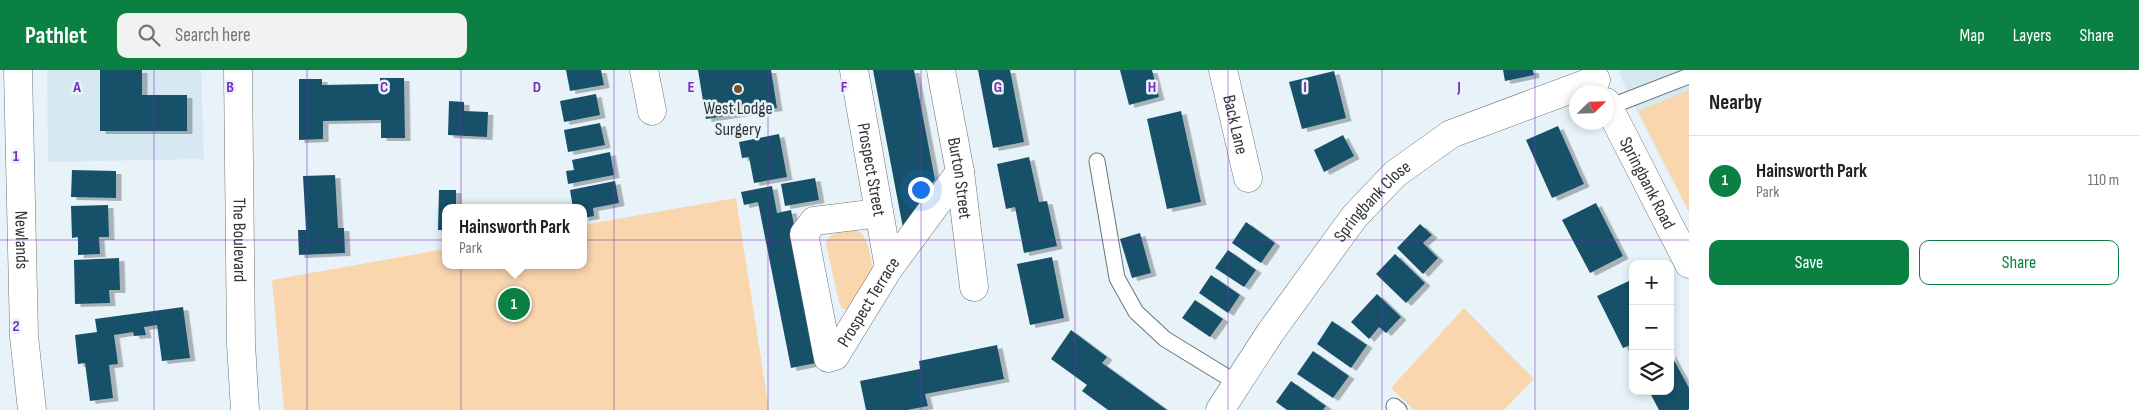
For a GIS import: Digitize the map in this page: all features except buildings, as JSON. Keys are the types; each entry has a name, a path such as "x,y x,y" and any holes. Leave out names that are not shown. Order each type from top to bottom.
{"street":[{"name":"Newlands","path":"18,70 24,336 32,410"},
{"name":"The Boulevard","path":"238,70 241,344 245,410"},
{"path":"644,70 652,111"},
{"name":"Prospect Street","path":"854,70 889,268"},
{"name":"Burton Street","path":"941,70 960,172 974,287"},
{"name":"Back Lane","path":"1223,70 1248,178"},
{"name":"Springbank Close","path":"1220,410 1236,382 1270,332 1355,216 1395,174 1451,134 1569,100"},
{"name":"Springbank Road","path":"1614,114 1689,264"},
{"name":"Prospect Terrace","path":"879,213 814,221 804,234 828,358 835,356 889,268 960,172"}],"lane":[{"path":"1614,88 1689,76"},
{"path":"1096,161 1117,278 1136,312 1165,339 1236,382"}],"shaded area":[{"path":"47,70 201,70 204,159 48,162"},
{"path":"1618,70 1689,70 1689,212 1631,100"},
{"path":"1689,90 1689,212 1638,111"},
{"path":"736,198 769,410 284,410 272,280 442,250 442,269 587,269 587,224"},
{"path":"857,230 867,243 873,272 847,310 842,308 839,302 826,244 827,240 834,234"},
{"path":"1464,308 1534,379 1504,410 1414,410 1391,388"}],"place":[{"name":"West Lodge Surgery","path":"738,89"},
{"name":"Hainsworth Park","path":"514,304"}]}
